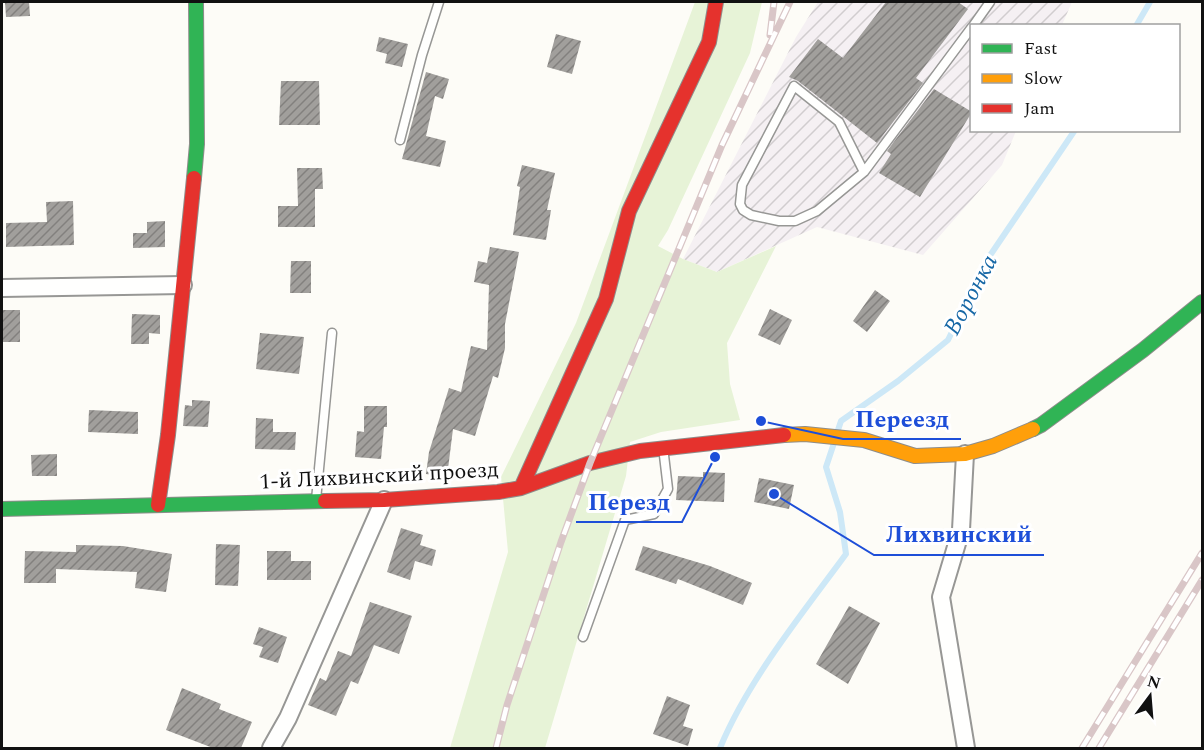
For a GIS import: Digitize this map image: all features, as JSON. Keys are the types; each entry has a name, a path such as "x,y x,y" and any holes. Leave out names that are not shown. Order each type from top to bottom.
{"street":[{"path":"158,505 168,435 197,144 196,2"},
{"path":"521,488 606,298 629,211 709,42 716,2"},
{"path":"2,288 183,285"},
{"name":"1-й Лихвинский проезд","path":"2,509 384,500 498,492 521,488 590,463 663,447 805,434 864,440 915,456 965,454 993,446 1041,425 1143,350 1203,302"},
{"path":"965,454 962,530 941,597 966,748"},
{"path":"271,748 288,718 384,500"}],"lane":[{"path":"400,140 422,55 439,2"},
{"path":"974,24 990,2"},
{"path":"864,172 839,122 794,86 742,185 740,204 745,212 764,219 795,221 817,211 864,172 970,29"},
{"path":"315,502 332,333"},
{"path":"583,637 625,519 654,514 668,489 663,447"}],"shaded area":[{"path":"818,2 1072,2 1062,24 970,24 970,132 1016,132 1002,165 923,255 817,227 717,272 683,259 796,37"}],"green space":[{"path":"695,2 762,2 750,53 668,230 658,246 683,259 717,272 776,246 727,343 730,384 740,420 661,432 630,442 626,476 545,748 450,748 508,552 501,477 576,323"}],"building":[{"path":"5,2 29,2 30,16 6,17"},
{"path":"886,2 958,2 968,9 916,78 923,83 877,143 798,81 789,77 818,39 843,58"},
{"path":"556,34 581,41 572,74 547,67"},
{"path":"379,37 408,44 402,67 385,63 387,54 376,51"},
{"path":"426,72 449,79 443,99 435,96 426,136 446,141 440,167 402,159"},
{"path":"281,81 319,81 320,125 279,125"},
{"path":"934,89 970,111 970,115 920,197 879,173 891,154 887,151"},
{"path":"522,165 555,173 547,210 551,210 546,240 513,235 520,187 517,186"},
{"path":"297,168 322,168 323,189 315,189 315,227 278,227 278,206 298,206"},
{"path":"73,201 74,245 6,247 6,223 47,222 46,202"},
{"path":"165,221 165,247 133,248 133,233 147,233 147,222"},
{"path":"490,247 519,252 505,324 505,348 498,378 493,376 475,436 453,429 447,477 426,474 429,452 449,388 461,392 471,346 487,350 489,285 474,282 478,261 487,263"},
{"path":"291,261 311,261 311,293 290,293"},
{"path":"875,290 890,301 867,332 853,321"},
{"path":"770,309 792,320 780,345 758,335"},
{"path":"2,310 20,310 20,342 2,342"},
{"path":"132,314 160,315 160,334 149,333 149,344 131,344"},
{"path":"260,333 304,337 299,374 256,369"},
{"path":"192,400 210,401 208,427 183,426 185,405 192,406"},
{"path":"364,406 387,406 387,427 384,427 381,459 355,457 357,431 364,432"},
{"path":"89,410 138,412 138,434 88,432"},
{"path":"256,418 273,419 273,432 296,432 295,450 255,449"},
{"path":"57,454 57,476 32,476 31,455"},
{"path":"703,472 725,473 724,502 676,500 678,476 703,477"},
{"path":"759,478 794,485 789,509 754,502"},
{"path":"401,528 423,535 420,545 436,550 432,566 415,561 410,580 387,572"},
{"path":"216,544 240,545 238,586 215,585"},
{"path":"76,545 123,546 172,554 166,592 135,588 137,572 56,569 56,583 24,583 25,551 76,552"},
{"path":"643,546 710,566 752,583 743,605 678,579 676,584 635,570"},
{"path":"267,551 291,551 291,561 311,561 311,580 267,580"},
{"path":"370,602 412,616 399,654 374,645 358,684 351,681 336,716 308,705 320,678 326,681 338,651 351,656"},
{"path":"849,606 880,623 848,684 816,664"},
{"path":"259,627 287,637 278,663 259,657 263,647 253,644"},
{"path":"182,688 221,704 219,709 252,722 241,748 213,748 166,730"},
{"path":"667,696 690,705 683,726 693,729 688,746 653,734"}],"waterway":[{"name":"Воронка","path":"1137,24 1150,2"},
{"name":"Воронка","path":"837,433 841,421 898,381 948,340 989,257 1074,132"},
{"name":"Воронка","path":"720,748 745,697 794,624 846,554 840,512 826,467 834,443"}],"railway":[{"path":"770,35 774,2"},
{"path":"496,748 507,705 561,542 590,463 722,145 790,2"},
{"path":"1082,748 1202,553"},
{"path":"1099,748 1202,580"}],"traffic: fast":[{"path":"194,178 197,144 196,2"},
{"path":"1033,429 1143,350 1202,302"},
{"path":"2,509 325,501"}],"traffic: slow":[{"path":"784,435 805,434 864,440 915,456 965,454 993,446 1033,429"}],"traffic: jam":[{"path":"521,488 606,299 629,211 709,42 716,2"},
{"path":"158,505 168,435 194,178"},
{"path":"325,501 384,500 498,492 521,488 590,463 640,451 784,435"}],"place":[{"name":"Переезд","path":"761,421"},
{"name":"Перезд","path":"715,457"},
{"name":"Лихвинский","path":"774,494"}]}
